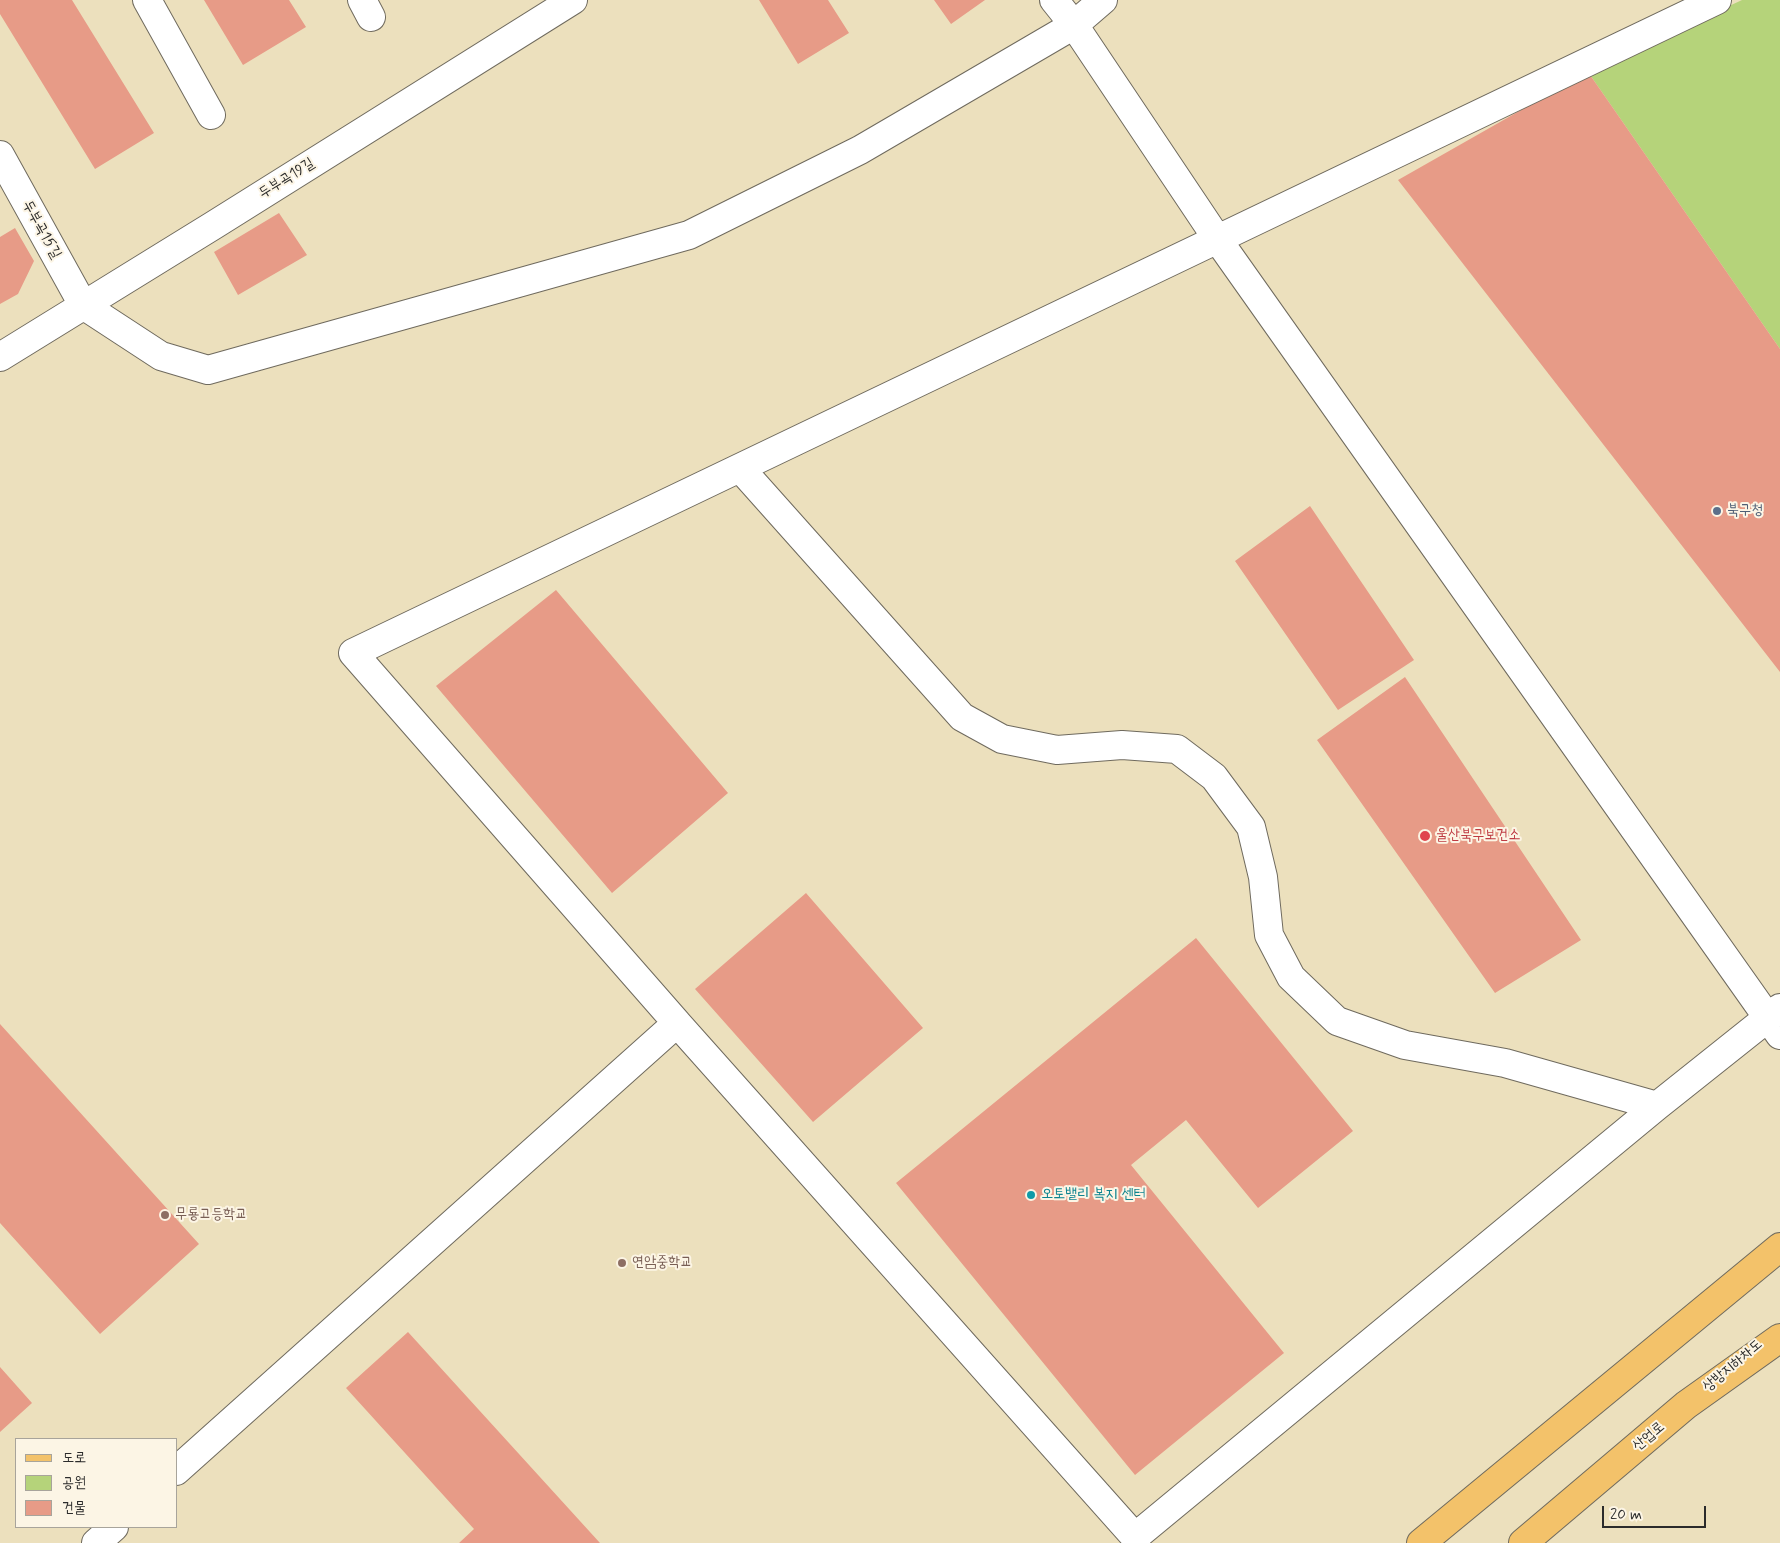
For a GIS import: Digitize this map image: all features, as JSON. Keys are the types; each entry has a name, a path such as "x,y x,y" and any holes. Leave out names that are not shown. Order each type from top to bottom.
{"main road":[{"path":"1642,1359 1780,1230"},
{"path":"1421,1543 1780,1247"},
{"name":"상방지하차도","path":"1686,1405 1780,1326"},
{"name":"산업로","path":"1523,1543 1686,1405 1780,1338"}],"street":[{"path":"147,0 211,116"},
{"name":"두부곡19길","path":"0,357 214,226 573,0"},
{"path":"1054,0 1074,25 1218,240 1776,1020 1657,1106 1137,1540 677,1023 353,653 1218,240 1718,0"},
{"path":"83,305 161,356 208,370 689,235 860,150 1074,25 1103,0"},
{"name":"두부곡15길","path":"0,155 83,305"},
{"path":"740,468 962,717 1002,739 1057,750 1122,745 1177,749 1214,777 1251,826 1263,877 1269,935 1292,977 1337,1021 1405,1045 1505,1063 1657,1106"},
{"path":"178,1469 677,1023"},
{"path":"96,1543 113,1528"}],"green space":[{"path":"1742,0 1780,0 1780,349 1588,72"}],"building":[{"path":"0,0 72,0 154,133 95,169 0,14"},
{"path":"204,0 289,0 306,27 243,65"},
{"path":"759,0 828,0 849,33 798,64"},
{"path":"934,0 985,0 951,24"},
{"name":"북구청","path":"1588,72 1780,349 1780,672 1398,180"},
{"path":"279,213 307,255 238,295 214,252"},
{"path":"15,228 34,261 18,294 0,304 0,237"},
{"path":"1310,506 1414,660 1338,710 1235,561"},
{"path":"556,590 728,793 612,893 436,686"},
{"path":"1405,677 1581,940 1495,993 1317,740"},
{"path":"806,893 923,1028 813,1122 695,989"},
{"name":"오토밸리 복지 센터","path":"1196,938 1353,1131 1258,1208 1186,1120 1131,1165 1284,1353 1135,1475 896,1183"},
{"path":"0,1024 199,1244 100,1334 0,1223"},
{"path":"408,1332 600,1543 459,1543 474,1529 346,1388"},
{"path":"0,1367 32,1403 0,1432"}],"place":[{"name":"북구청","path":"1717,511"},
{"name":"울산북구보건소","path":"1425,836"},
{"name":"오토밸리 복지 센터","path":"1031,1195"},
{"name":"무룡고등학교","path":"165,1215"},
{"name":"연암중학교","path":"622,1263"}]}
